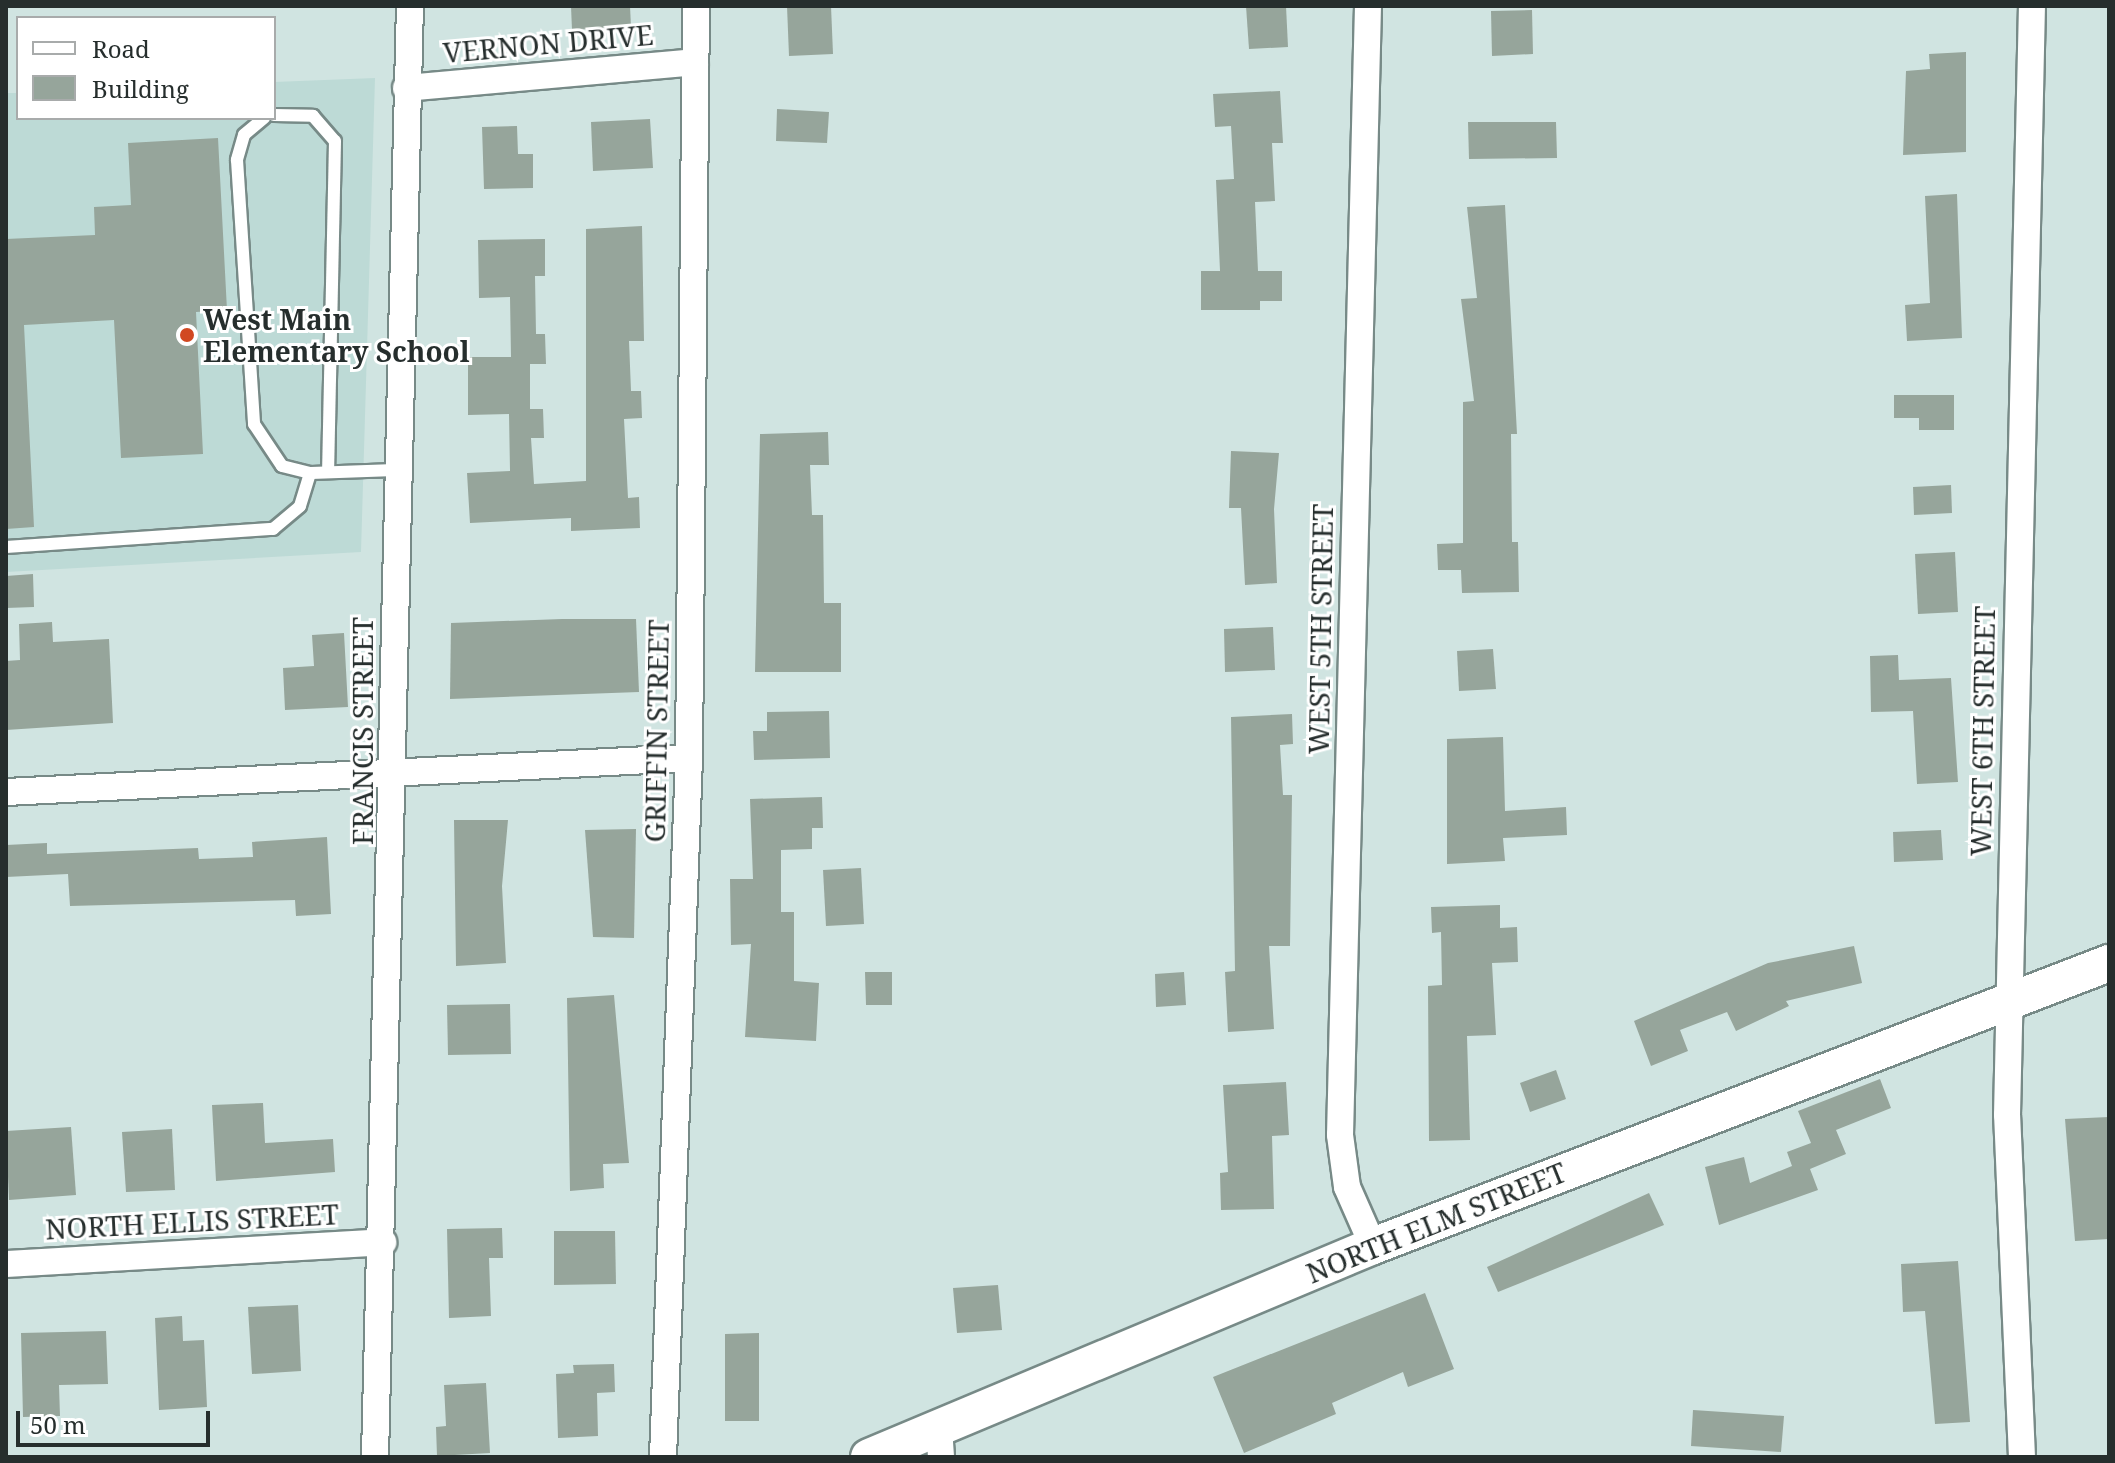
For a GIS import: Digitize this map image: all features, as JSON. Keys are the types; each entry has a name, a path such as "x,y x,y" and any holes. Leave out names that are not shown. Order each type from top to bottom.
{"street":[{"name":"FRANCIS STREET","path":"375,1457 396,774 396,470 410,6"},
{"name":"GRIFFIN STREET","path":"663,1457 689,758 696,6"},
{"name":"WEST 5TH STREET","path":"1368,6 1340,1135 1347,1187 1373,1246"},
{"name":"WEST 6TH STREET","path":"2022,1457 2007,1115 2032,6"},
{"name":"VERNON DRIVE","path":"406,88 695,62"},
{"path":"6,792 689,758"},
{"name":"NORTH ELM STREET","path":"869,1457 940,1442 1373,1246 2008,999 2109,963"},
{"name":"NORTH ELLIS STREET","path":"6,1264 383,1242"}],"lane":[{"path":"276,115 313,116 335,141 328,472"},
{"path":"262,120 244,135 237,160 248,387 263,442 282,466 310,473 396,470"},
{"path":"6,547 273,529 300,506 310,473"}],"shaded area":[{"name":"West Main Elementary School","path":"375,78 361,552 6,572 6,93 16,93 16,120 276,120 276,82"}],"building":[{"path":"571,6 630,6 631,27 572,30"},
{"path":"787,6 831,6 833,54 789,56"},
{"path":"1246,6 1286,6 1288,47 1249,49"},
{"path":"1532,10 1533,54 1492,56 1491,11"},
{"path":"1966,52 1966,152 1903,155 1906,71 1930,69 1929,54"},
{"path":"1280,91 1283,143 1272,143 1275,201 1255,202 1258,271 1282,271 1282,301 1260,301 1260,310 1201,310 1201,271 1220,271 1216,180 1234,179 1231,126 1215,127 1213,94"},
{"path":"777,109 829,112 827,143 776,141"},
{"path":"650,119 653,168 593,171 591,122"},
{"path":"1468,122 1556,122 1557,158 1469,159"},
{"path":"517,126 518,154 533,154 533,188 484,189 482,127"},
{"path":"218,138 227,310 196,312 203,454 121,458 114,320 24,325 34,527 6,529 6,239 95,235 94,207 131,205 128,143"},
{"path":"1957,194 1962,338 1907,341 1905,305 1930,303 1925,196"},
{"path":"1505,205 1517,434 1511,434 1512,542 1518,542 1519,592 1462,593 1461,570 1438,570 1437,544 1463,543 1463,402 1474,401 1461,299 1477,298 1467,207"},
{"path":"642,226 644,341 629,341 631,391 641,391 642,418 624,419 628,498 639,497 640,528 571,531 571,518 470,523 467,473 510,471 509,414 468,415 468,357 511,357 510,297 479,298 478,240 545,239 545,276 535,276 536,334 545,334 546,364 530,364 530,409 543,409 544,438 531,438 534,484 586,481 586,229"},
{"path":"1894,395 1954,395 1954,430 1919,430 1919,418 1894,418"},
{"path":"828,432 829,465 810,465 812,515 823,515 824,603 841,603 841,672 755,672 760,434"},
{"path":"1231,451 1279,453 1274,509 1277,583 1245,585 1241,508 1229,508"},
{"path":"1951,485 1952,513 1914,515 1913,487"},
{"path":"1955,552 1958,612 1918,614 1915,554"},
{"path":"33,574 34,607 6,608 6,576"},
{"path":"636,619 639,692 450,699 451,623"},
{"path":"52,622 53,642 109,639 113,723 6,730 6,661 20,660 19,624"},
{"path":"1273,627 1275,670 1225,672 1224,629"},
{"path":"344,633 348,707 285,710 283,668 314,666 312,635"},
{"path":"1493,649 1496,689 1459,691 1457,651"},
{"path":"1898,655 1899,680 1951,678 1958,782 1917,784 1913,711 1871,712 1870,656"},
{"path":"829,711 830,758 754,760 753,731 767,731 767,712"},
{"path":"1292,714 1293,744 1280,745 1283,795 1292,795 1290,946 1269,946 1274,1029 1228,1032 1225,972 1235,971 1231,717"},
{"path":"1503,737 1505,811 1566,807 1567,835 1503,838 1505,861 1447,864 1447,739"},
{"path":"822,797 823,828 812,828 812,849 781,850 781,912 794,912 794,981 819,983 816,1041 745,1037 751,944 731,945 730,879 753,879 750,799"},
{"path":"454,820 508,820 502,886 506,963 456,966"},
{"path":"636,829 634,938 593,937 585,830"},
{"path":"1941,830 1943,860 1894,862 1893,832"},
{"path":"327,837 331,914 296,916 295,900 70,906 68,874 6,877 6,845 47,843 47,854 198,848 199,859 253,857 252,842"},
{"path":"861,868 864,924 826,926 823,870"},
{"path":"1500,905 1500,928 1517,927 1518,962 1492,963 1496,1035 1467,1036 1470,1140 1429,1141 1428,986 1442,985 1441,932 1432,933 1431,907"},
{"path":"1854,946 1862,983 1786,1001 1789,1006 1736,1031 1727,1012 1680,1030 1688,1051 1651,1066 1634,1021 1768,963"},
{"path":"865,972 892,972 892,1005 866,1005"},
{"path":"1184,972 1186,1005 1156,1007 1155,974"},
{"path":"614,995 629,1163 603,1164 604,1188 570,1191 567,998"},
{"path":"510,1004 511,1054 448,1055 447,1005"},
{"path":"1556,1070 1566,1099 1530,1112 1520,1083"},
{"path":"1880,1079 1891,1108 1836,1130 1846,1154 1810,1169 1818,1190 1719,1225 1705,1167 1744,1157 1750,1183 1792,1166 1787,1152 1811,1143 1798,1111"},
{"path":"1286,1082 1289,1135 1272,1136 1274,1209 1221,1210 1220,1173 1228,1172 1223,1085"},
{"path":"263,1103 265,1143 333,1139 335,1172 216,1181 212,1105"},
{"path":"2109,1117 2109,1239 2075,1241 2065,1119"},
{"path":"71,1127 76,1195 9,1200 6,1131"},
{"path":"172,1129 175,1190 126,1192 122,1132"},
{"path":"1649,1193 1664,1225 1498,1292 1487,1267"},
{"path":"502,1228 503,1258 489,1258 491,1316 449,1318 447,1229"},
{"path":"554,1231 615,1231 616,1284 554,1285"},
{"path":"1958,1261 1970,1422 1935,1424 1925,1311 1903,1312 1901,1264"},
{"path":"998,1285 1002,1330 957,1333 953,1288"},
{"path":"1425,1293 1454,1369 1408,1387 1403,1372 1332,1403 1336,1414 1244,1453 1213,1377"},
{"path":"298,1305 301,1371 252,1374 248,1307"},
{"path":"182,1316 183,1341 204,1340 207,1407 159,1410 155,1318"},
{"path":"106,1331 108,1384 59,1385 60,1416 23,1417 21,1333"},
{"path":"759,1333 759,1421 725,1421 725,1334"},
{"path":"614,1364 615,1392 597,1393 598,1436 558,1438 556,1374 574,1373 573,1365"},
{"path":"486,1383 490,1453 437,1456 436,1427 446,1426 444,1385"},
{"path":"1693,1410 1784,1416 1781,1452 1691,1446"}],"place":[{"name":"West Main Elementary School","path":"187,335"}]}
